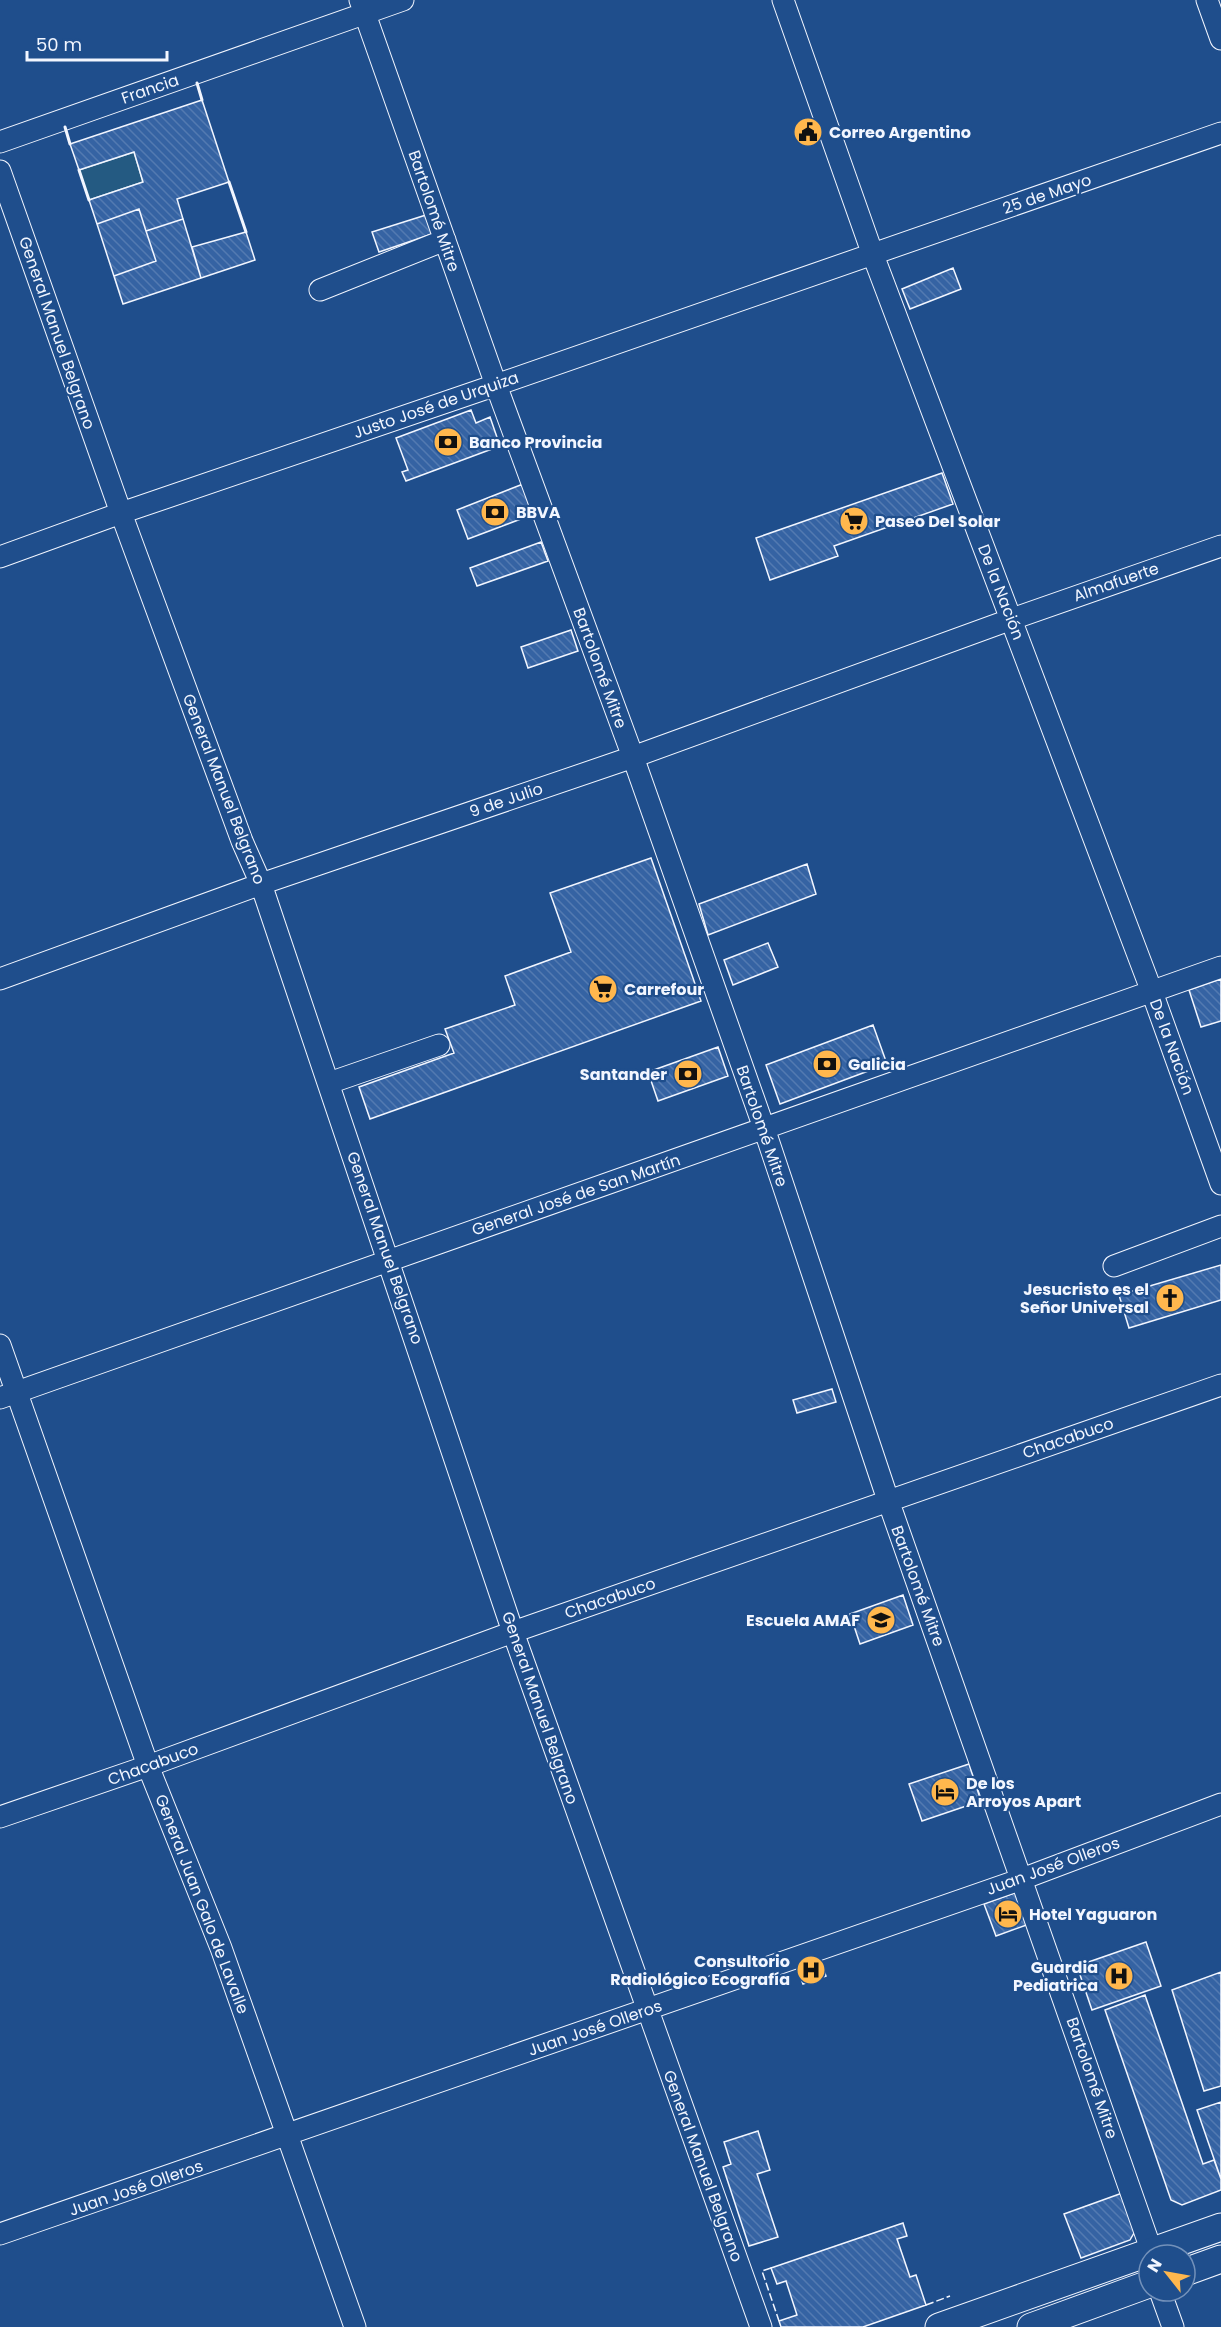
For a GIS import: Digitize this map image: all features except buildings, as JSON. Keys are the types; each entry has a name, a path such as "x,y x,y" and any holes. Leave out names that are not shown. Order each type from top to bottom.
{"main road":[{"path":"1179,2243 1221,2227"},
{"path":"939,2327 1137,2259"},
{"path":"1197,2268 1221,2259"},
{"path":"1031,2327 1137,2288"}],"street":[{"name":"Francia","path":"0,142 363,7 403,0"},
{"name":"De la Nación","path":"783,0 873,255 1152,992 1221,1184"},
{"path":"1207,0 1221,39"},
{"name":"Bartolomé Mitre","path":"363,7 496,385 633,757 764,1128 888,1500 1149,2243"},
{"name":"25 de Mayo","path":"873,255 1221,133"},
{"name":"General Manuel Belgrano","path":"0,171 121,513 242,841 261,884 513,1632 761,2327"},
{"path":"320,290 445,240"},
{"name":"Justo José de Urquiza","path":"0,557 121,513 873,255"},
{"name":"Almafuerte","path":"1011,619 1221,546"},
{"name":"9 de Julio","path":"0,979 261,884 633,757 1011,619"},
{"name":"General José de San Martín","path":"8,1395 1221,967"},
{"path":"329,1083 439,1045"},
{"path":"1114,1266 1221,1226"},
{"name":"General Juan Galo de Lavalle","path":"0,1345 8,1395 148,1766 221,1948 355,2327"},
{"name":"Chacabuco","path":"0,1817 148,1766 513,1632 1221,1384"},
{"name":"Juan José Olleros","path":"0,2234 1022,1879 1221,1803"},
{"path":"1164,2303 1173,2327"}],"shaded area":[{"path":"134,152 143,182 89,200 79,170"}],"fence":[{"path":"771,2268 762,2271 779,2321"},
{"path":"926,2305 950,2296"}],"wall":[{"path":"197,83 202,100"},
{"path":"65,127 70,144"},
{"path":"79,170 89,200"},
{"path":"229,182 246,232"}],"place":[{"name":"Correo Argentino","path":"808,132"},
{"name":"Banco Provincia","path":"448,442"},
{"name":"BBVA","path":"495,512"},
{"name":"Paseo Del Solar","path":"854,521"},
{"name":"Carrefour","path":"603,989"},
{"name":"Galicia","path":"827,1064"},
{"name":"Santander","path":"688,1074"},
{"name":"Jesucristo es el Señor Universal","path":"1170,1298"},
{"name":"Escuela AMAF","path":"881,1620"},
{"name":"De los Arroyos Apart","path":"945,1792"},
{"name":"Hotel Yaguaron","path":"1008,1914"},
{"name":"Consultorio Radiológico Ecografía","path":"811,1970"},
{"name":"Guardia Pediatrica","path":"1119,1976"}]}
